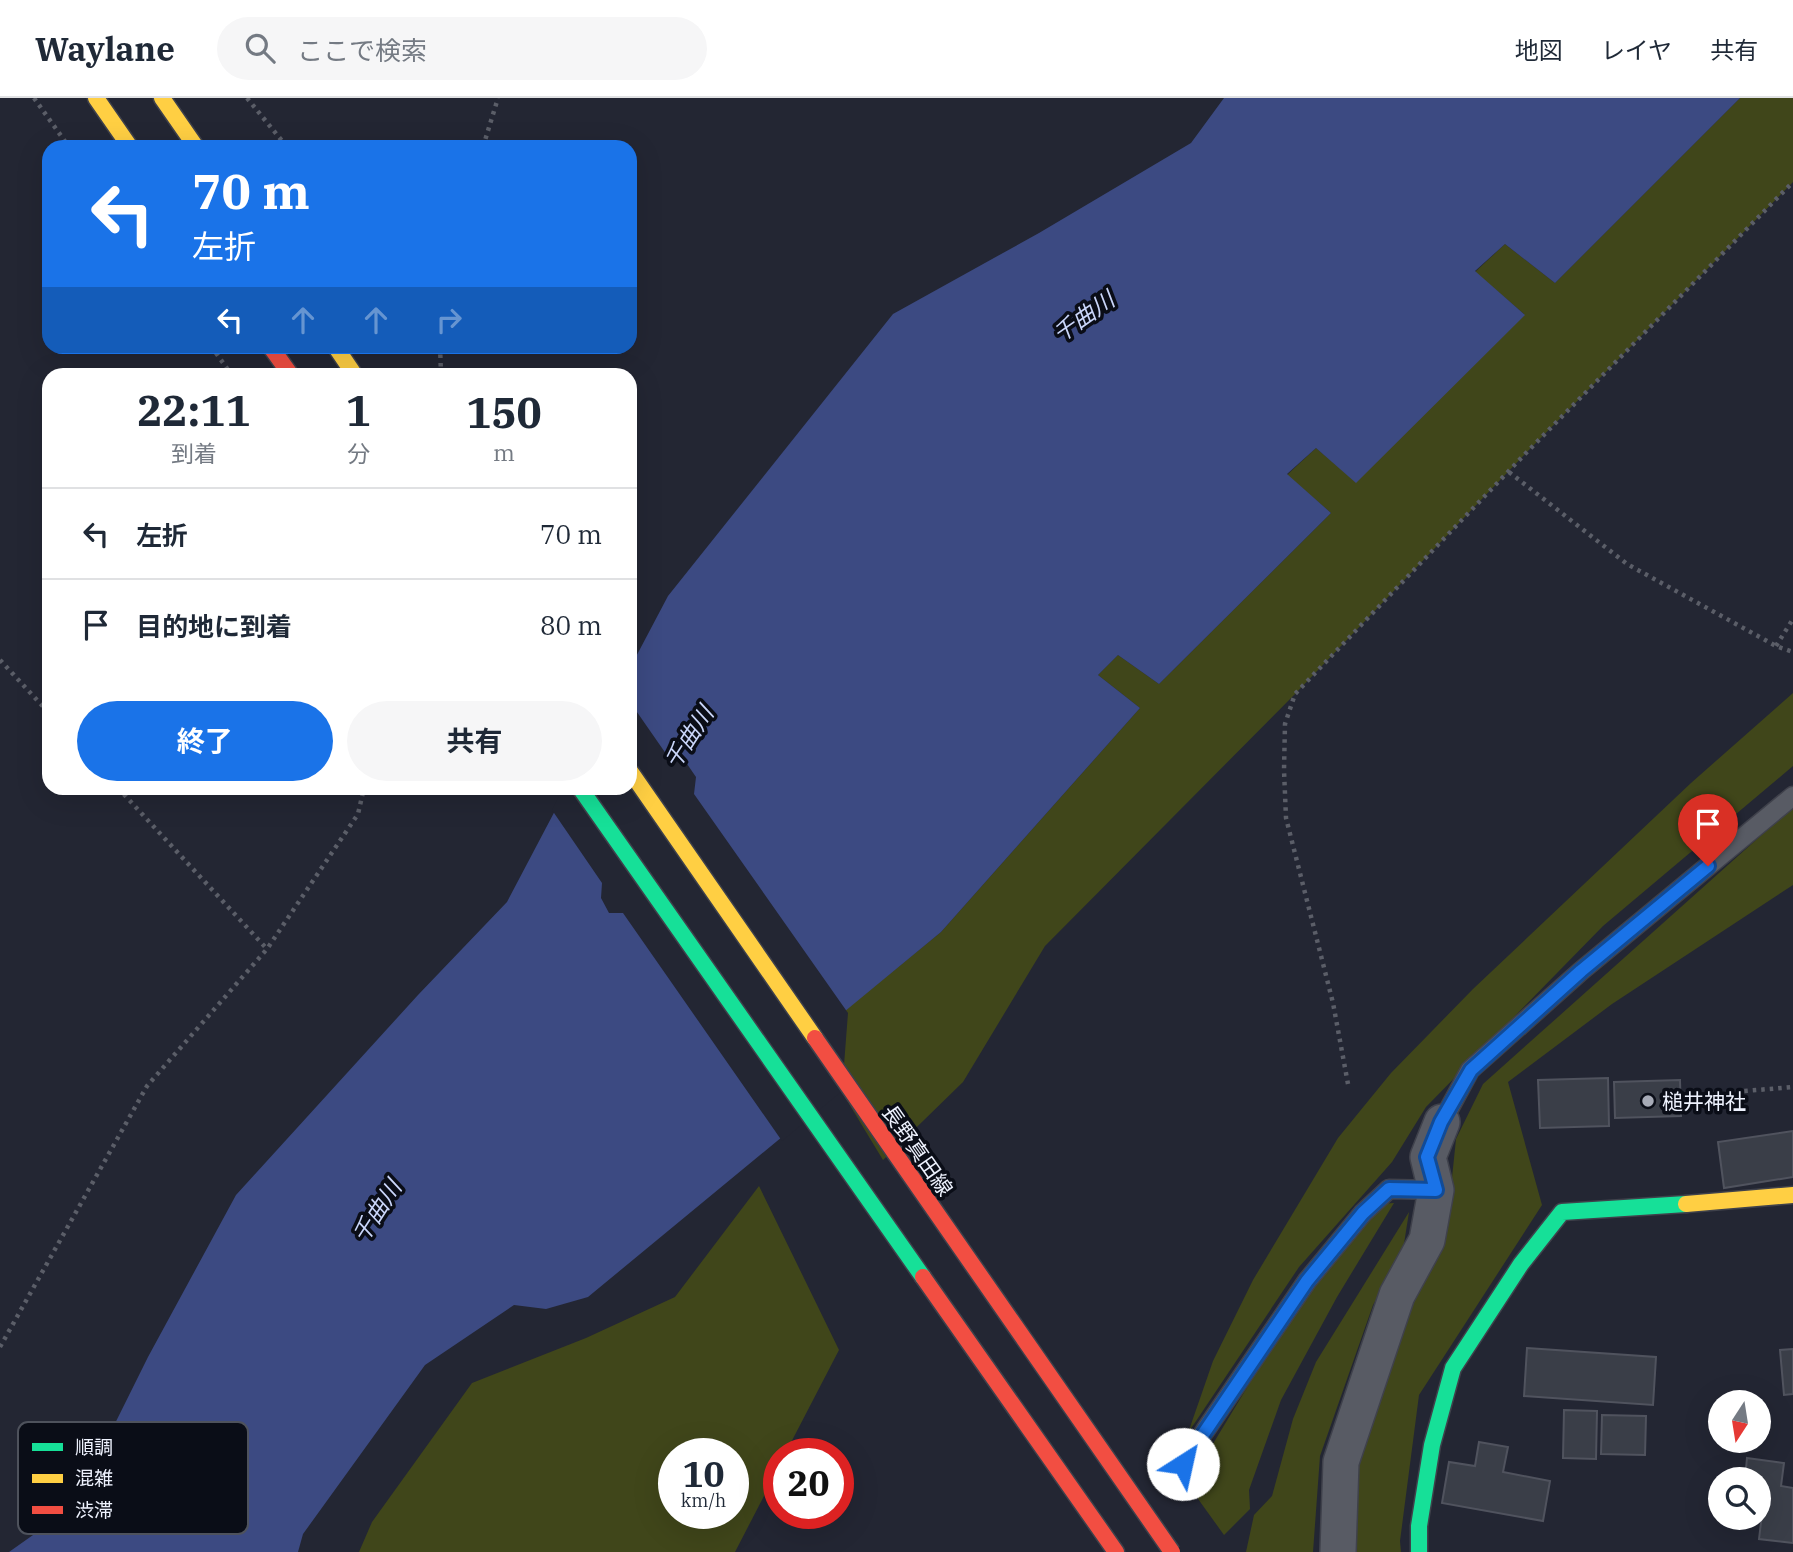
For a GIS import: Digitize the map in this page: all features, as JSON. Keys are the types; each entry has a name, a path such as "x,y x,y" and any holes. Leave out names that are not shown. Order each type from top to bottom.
{"main road":[{"path":"96,98 125,140"},
{"path":"162,98 192,140"},
{"name":"長野真田線","path":"637,781 1172,1552"},
{"path":"585,795 1116,1552"},
{"path":"1419,1552 1419,1526 1432,1445 1453,1368 1521,1264 1562,1212 1689,1205 1793,1195"}],"street":[{"path":"1338,1552 1341,1462 1397,1295 1427,1240 1436,1190 1427,1157 1441,1122"}],"lane":[{"path":"1441,1122 1471,1070 1581,971 1793,796"},
{"path":"1183,1464 1307,1281 1363,1213 1389,1189 1436,1190"}],"path":[{"path":"34,98 64,140"},
{"path":"247,98 282,140"},
{"path":"485,140 498,98"},
{"path":"1348,1084 1333,1003 1286,818 1285,724 1295,694 1793,182"},
{"path":"1509,472 1627,564 1776,646 1793,652"},
{"path":"1776,646 1793,619"},
{"path":"0,660 42,705"},
{"path":"124,795 267,949"},
{"path":"0,1347 147,1086 267,949 359,814 363,795"},
{"path":"1685,1096 1793,1087"}],"green space":[{"path":"1740,98 1793,98 1793,182 1527,452 1295,694 1045,946 963,1082 883,1160 840,1089 843,1012 941,932 1140,708 1098,675 1118,655 1159,684 1331,513 1287,475 1316,448 1356,482 1524,314 1475,272 1505,244 1555,283"},
{"path":"1793,693 1793,766 1603,926 1426,1107 1392,1162 1299,1267 1188,1433 1213,1361 1253,1280 1338,1138 1391,1073 1473,989 1691,783"},
{"path":"1793,807 1793,885 1612,1004 1508,1082 1542,1205 1419,1395 1400,1541 1401,1552 1352,1552 1356,1467 1450,1197 1456,1139 1483,1084"},
{"path":"759,1186 839,1350 793,1438 763,1438 763,1498 749,1525 749,1438 658,1438 658,1529 747,1529 735,1552 359,1552 372,1522 472,1383 586,1338 675,1297"},
{"path":"1394,1203 1337,1297 1281,1400 1249,1490 1250,1509 1224,1535 1188,1485 1286,1323 1379,1204"},
{"path":"1409,1212 1403,1250 1373,1305 1320,1456 1313,1552 1246,1552 1254,1515 1272,1496 1293,1419 1316,1362"}],"water":[{"name":"千曲川","path":"1224,98 1740,98 1555,283 1505,244 1475,271 1525,315 1356,483 1316,448 1287,474 1331,513 1159,684 1118,655 1098,675 1140,708 941,932 844,1012 840,1089 588,1297 546,1309 514,1305 425,1365 303,1534 298,1552 9,1552 34,1534 248,1534 248,1422 116,1422 236,1195 418,995 507,902 563,795 637,795 637,655 668,596 893,314 1039,233 1191,143"}],"pier":[{"path":"637,712 671,761 685,761 696,777 694,794 848,1013 842,1091 782,1141 623,913 609,913 601,898 602,883 552,810 560,795 637,795"}],"building":[{"path":"1608,1078 1609,1126 1540,1128 1538,1080"},
{"path":"1680,1080 1681,1116 1615,1118 1614,1082"},
{"path":"1793,1131 1793,1177 1724,1188 1718,1142"},
{"path":"1527,1348 1656,1357 1653,1405 1524,1396"},
{"path":"1793,1349 1793,1394 1784,1395 1780,1350"},
{"path":"1564,1410 1597,1411 1596,1459 1563,1458"},
{"path":"1602,1415 1646,1416 1645,1455 1601,1454"},
{"path":"1479,1442 1508,1447 1503,1472 1550,1481 1543,1521 1442,1503 1449,1462 1475,1466"},
{"path":"1747,1458 1784,1463 1781,1486 1793,1488 1793,1543 1759,1539 1760,1530 1771,1530 1771,1467 1746,1467"}],"traffic: fast":[{"path":"585,795 923,1277"},
{"path":"1419,1552 1419,1526 1432,1445 1453,1368 1521,1264 1562,1212 1686,1204"}],"traffic: slow":[{"path":"96,98 125,140"},
{"path":"162,98 191,140"},
{"path":"340,354 350,368"},
{"path":"637,781 815,1038"},
{"path":"1686,1204 1793,1195"}],"traffic: jam":[{"path":"276,354 286,368"},
{"path":"815,1038 1172,1552"},
{"path":"923,1277 1116,1552"}],"place":[{"name":"槌井神社","path":"1648,1101"}],"route":[{"path":"1183,1464 1307,1281 1363,1213 1389,1189 1436,1190 1427,1157 1441,1122 1471,1070 1581,971 1708,866"}]}
